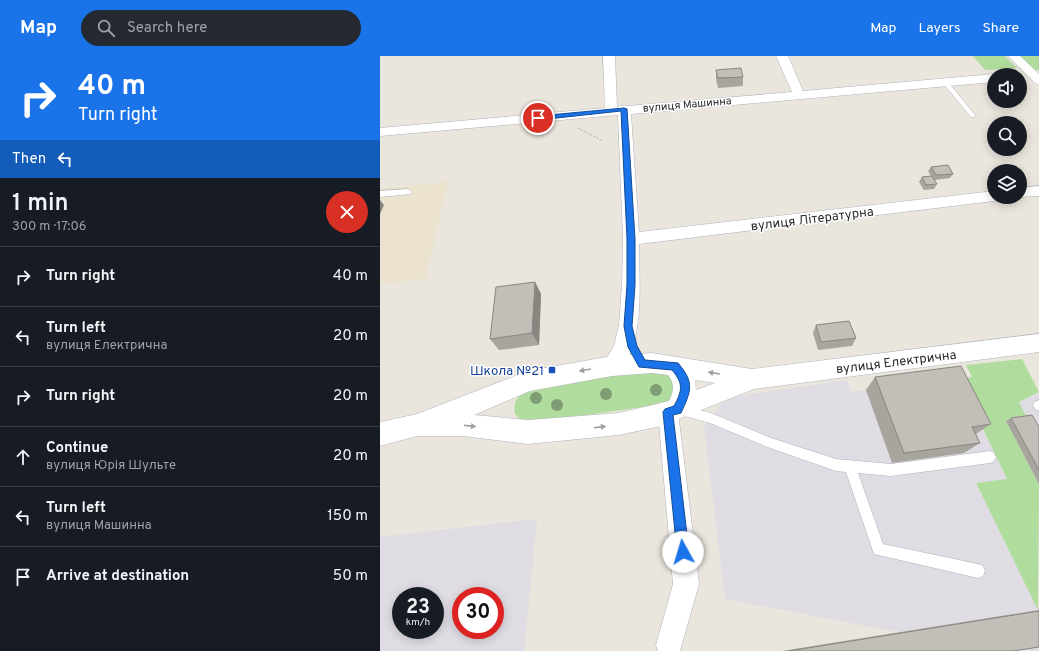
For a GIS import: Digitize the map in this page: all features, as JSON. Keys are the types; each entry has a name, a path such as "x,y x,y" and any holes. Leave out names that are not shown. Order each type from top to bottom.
{"street":[{"path":"609,56 618,110 631,239 631,285 628,326 623,348 612,366"},
{"path":"782,56 799,95"},
{"path":"1014,56 1037,76"},
{"name":"вулиця Машинна","path":"380,132 987,79"},
{"path":"1027,192 1039,191"},
{"name":"вулиця Літературна","path":"631,239 987,197"},
{"path":"628,326 632,347 643,364"},
{"name":"вулиця Електрична","path":"417,425 463,425 528,432 618,424 673,411 753,379 1039,343"},
{"name":"вулиця Електрична","path":"380,434 417,425 461,409 507,388 528,381 612,366 643,364 674,366 753,379"},
{"path":"669,648 686,584 673,411 685,393 684,377 674,366"},
{"path":"507,388 499,401 498,419 507,430"}],"lane":[{"path":"945,82 973,116"},
{"path":"380,194 408,192"},
{"path":"673,411 710,418 806,456 836,465 891,470 990,457"},
{"path":"850,466 879,549 978,571"}],"shaded area":[{"path":"448,182 425,279 380,284 380,189"},
{"path":"948,379 959,379 1007,480 976,484 1039,610 1039,651 782,651 898,632 725,599 704,427 720,405 738,396 847,380 851,392"},
{"path":"1039,392 1039,484 1006,421 1027,418 1019,402"},
{"path":"537,519 524,651 380,651 380,537"}],"green space":[{"path":"973,56 1005,56 1017,68 987,68 987,70 985,70"},
{"path":"1020,56 1039,56 1039,70 1035,70"},
{"path":"1022,359 1039,392 1019,402 1027,418 1006,421 1039,484 1038,610 976,483 1007,479 959,379 972,377 966,365"},
{"path":"653,371 670,375 676,384 670,400 665,404 529,423 523,422 515,414 514,408 519,396 535,386"}],"building":[{"path":"741,68 743,77 718,78 716,70"},
{"path":"948,165 953,174 936,175 931,167"},
{"path":"932,176 937,184 926,185 922,177"},
{"path":"535,282 532,333 490,339 496,287"},
{"path":"849,321 856,338 821,342 816,325"},
{"path":"961,366 991,424 972,427 980,443 904,453 875,377"},
{"path":"1032,415 1039,427 1039,470 1011,418"},
{"path":"1039,611 1039,647 1013,651 789,651"}],"place":[{"name":"Школа №21","path":"552,370"}],"route":[{"path":"538,118 624,109 631,239 631,285 628,326 632,347 643,364 652,363 674,366 684,377 685,393 677,410 668,412 683,552"}]}
